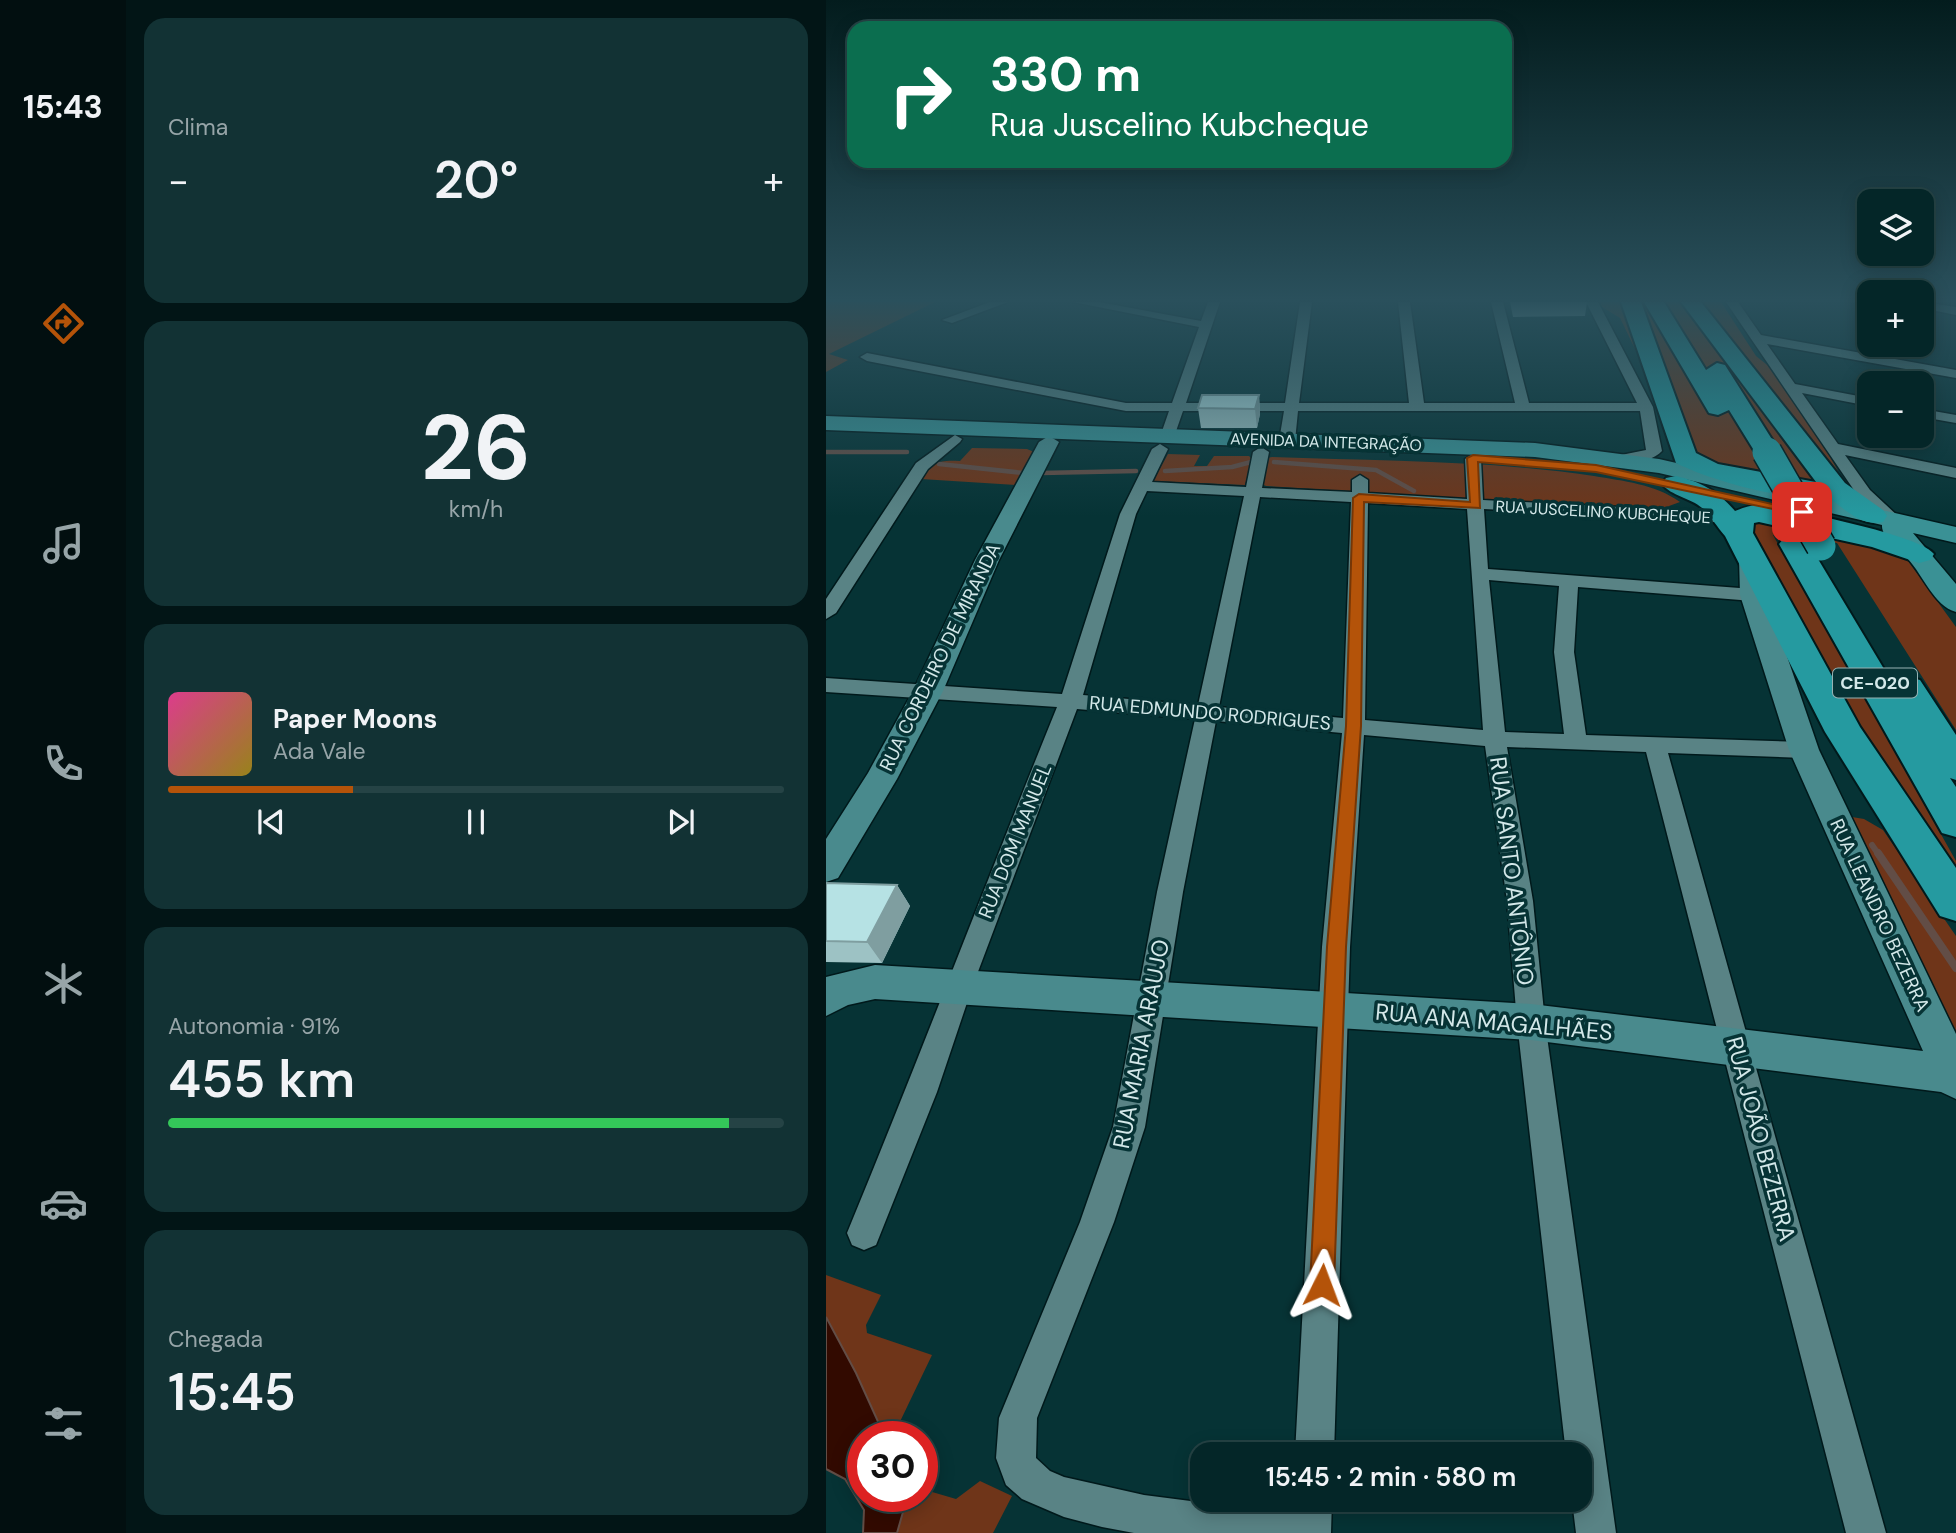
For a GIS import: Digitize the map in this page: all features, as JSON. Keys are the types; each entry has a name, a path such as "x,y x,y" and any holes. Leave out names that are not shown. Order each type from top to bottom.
{"highway":[{"path":"1649,374 1673,469 1705,496 1739,537 1844,732 1956,903"},
{"name":"CE-020","path":"1702,374 1755,451"},
{"name":"CE-020","path":"1713,374 1956,822"},
{"path":"1742,374 1826,493 1845,498 1873,516"},
{"path":"1673,469 1710,470 1810,491 1826,489 1826,493"},
{"path":"1739,537 1741,518 1758,513 1881,540 1911,538"},
{"name":"CE-020","path":"1808,545 1956,766"}],"main road":[{"name":"AVENIDA DA INTEGRAÇÃO","path":"826,423 925,432 1163,443 1261,452 1473,458 1673,469"},
{"name":"AVENIDA DA INTEGRAÇÃO","path":"826,435 925,432 956,439 990,435 1049,443 1287,440 1523,449 1673,469"},
{"path":"1673,469 1911,538 1956,546"},
{"path":"1873,516 1911,538 1955,600"},
{"path":"1911,538 1956,535"}],"street":[{"path":"962,374 1117,405 1177,409 1646,407"},
{"name":"RUA DOM MANUEL","path":"864,1233 922,1092 959,985 1070,701 1140,486 1163,443 1189,374"},
{"path":"1287,440 1298,374"},
{"path":"1413,374 1417,407"},
{"path":"1515,374 1523,407"},
{"path":"1616,460 1648,456 1654,451 1646,407 1629,374"},
{"path":"1781,374 1871,502 1892,517 1911,538"},
{"path":"1790,387 1857,400"},
{"path":"1934,415 1956,419"},
{"path":"826,612 922,466 956,439"},
{"name":"RUA CORDEIRO DE MIRANDA","path":"826,868 881,779 928,691 987,560 1049,443"},
{"path":"1834,448 1956,473"},
{"name":"RUA MARIA ARAUJO","path":"1261,452 1206,713 1129,1127 1097,1222 1018,1418 1015,1450 1021,1472 1035,1487 1063,1497 1137,1513 1289,1533"},
{"name":"RUA SANTO ANTÔNIO","path":"1473,458 1479,574 1495,739 1520,901 1531,1022 1596,1533"},
{"name":"RUA JUSCELINO KUBCHEQUE","path":"1140,486 1252,491 1359,489 1476,506 1716,517 1739,537"},
{"path":"1315,1442 1336,1008 1336,947 1354,726 1359,489"},
{"name":"RUA LEANDRO BEZERRA","path":"1739,537 1754,595 1804,750 1955,1077"},
{"path":"1479,574 1754,595"},
{"path":"1569,581 1564,652 1576,742"},
{"name":"RUA EDMUNDO RODRIGUES","path":"826,685 1070,701 1495,739 1804,750"},
{"name":"RUA JOÃO BEZERRA","path":"1655,745 1866,1533"},
{"name":"RUA ANA MAGALHÃES","path":"835,989 875,982 959,985 1531,1022 1955,1077"},
{"path":"1311,1533 1312,1512"}],"shaded area":[{"path":"1647,374 1775,374 1817,434 1838,471 1826,489 1703,464 1678,437"},
{"path":"972,448 1027,449 1034,452 1016,485 921,479 933,465 960,461"},
{"path":"1168,454 1200,455 1194,466 1207,466 1214,456 1249,456 1252,459 1245,485 1153,481"},
{"path":"1267,458 1433,462 1554,471 1638,484 1660,491 1680,502 1669,506 1674,511 1266,486 1262,484"},
{"path":"1753,520 1891,550 1908,561 1956,627 1956,730 1837,543 1773,535 1956,861 1956,888 1853,728 1747,527"},
{"path":"1852,817 1864,819 1883,830 1956,936 1956,1038 1851,824"},
{"path":"826,1275 881,1295 866,1325 867,1333 932,1355 900,1421 878,1421 826,1317"},
{"path":"826,1317 878,1421 847,1421 847,1482 826,1469"},
{"path":"980,1481 1012,1496 993,1533 897,1533 903,1512 938,1512 938,1494 956,1499"},
{"path":"864,1512 903,1512 897,1533 863,1533"}],"building":[{"path":"1202,395 1259,395 1255,409 1198,408"},
{"path":"826,883 897,885 867,942 826,941"}],"waterway":[{"path":"826,452 907,452"},
{"path":"1165,471 1232,467 1251,462"},
{"path":"1274,462 1376,470 1414,491"},
{"path":"939,464 1024,473"},
{"path":"1041,473 1136,471"},
{"path":"1872,845 1879,855"},
{"path":"1878,853 1956,968"}],"route":[{"path":"1322,1285 1336,1008 1336,947 1354,726 1359,498 1476,506 1473,458 1596,469 1802,512"}]}
